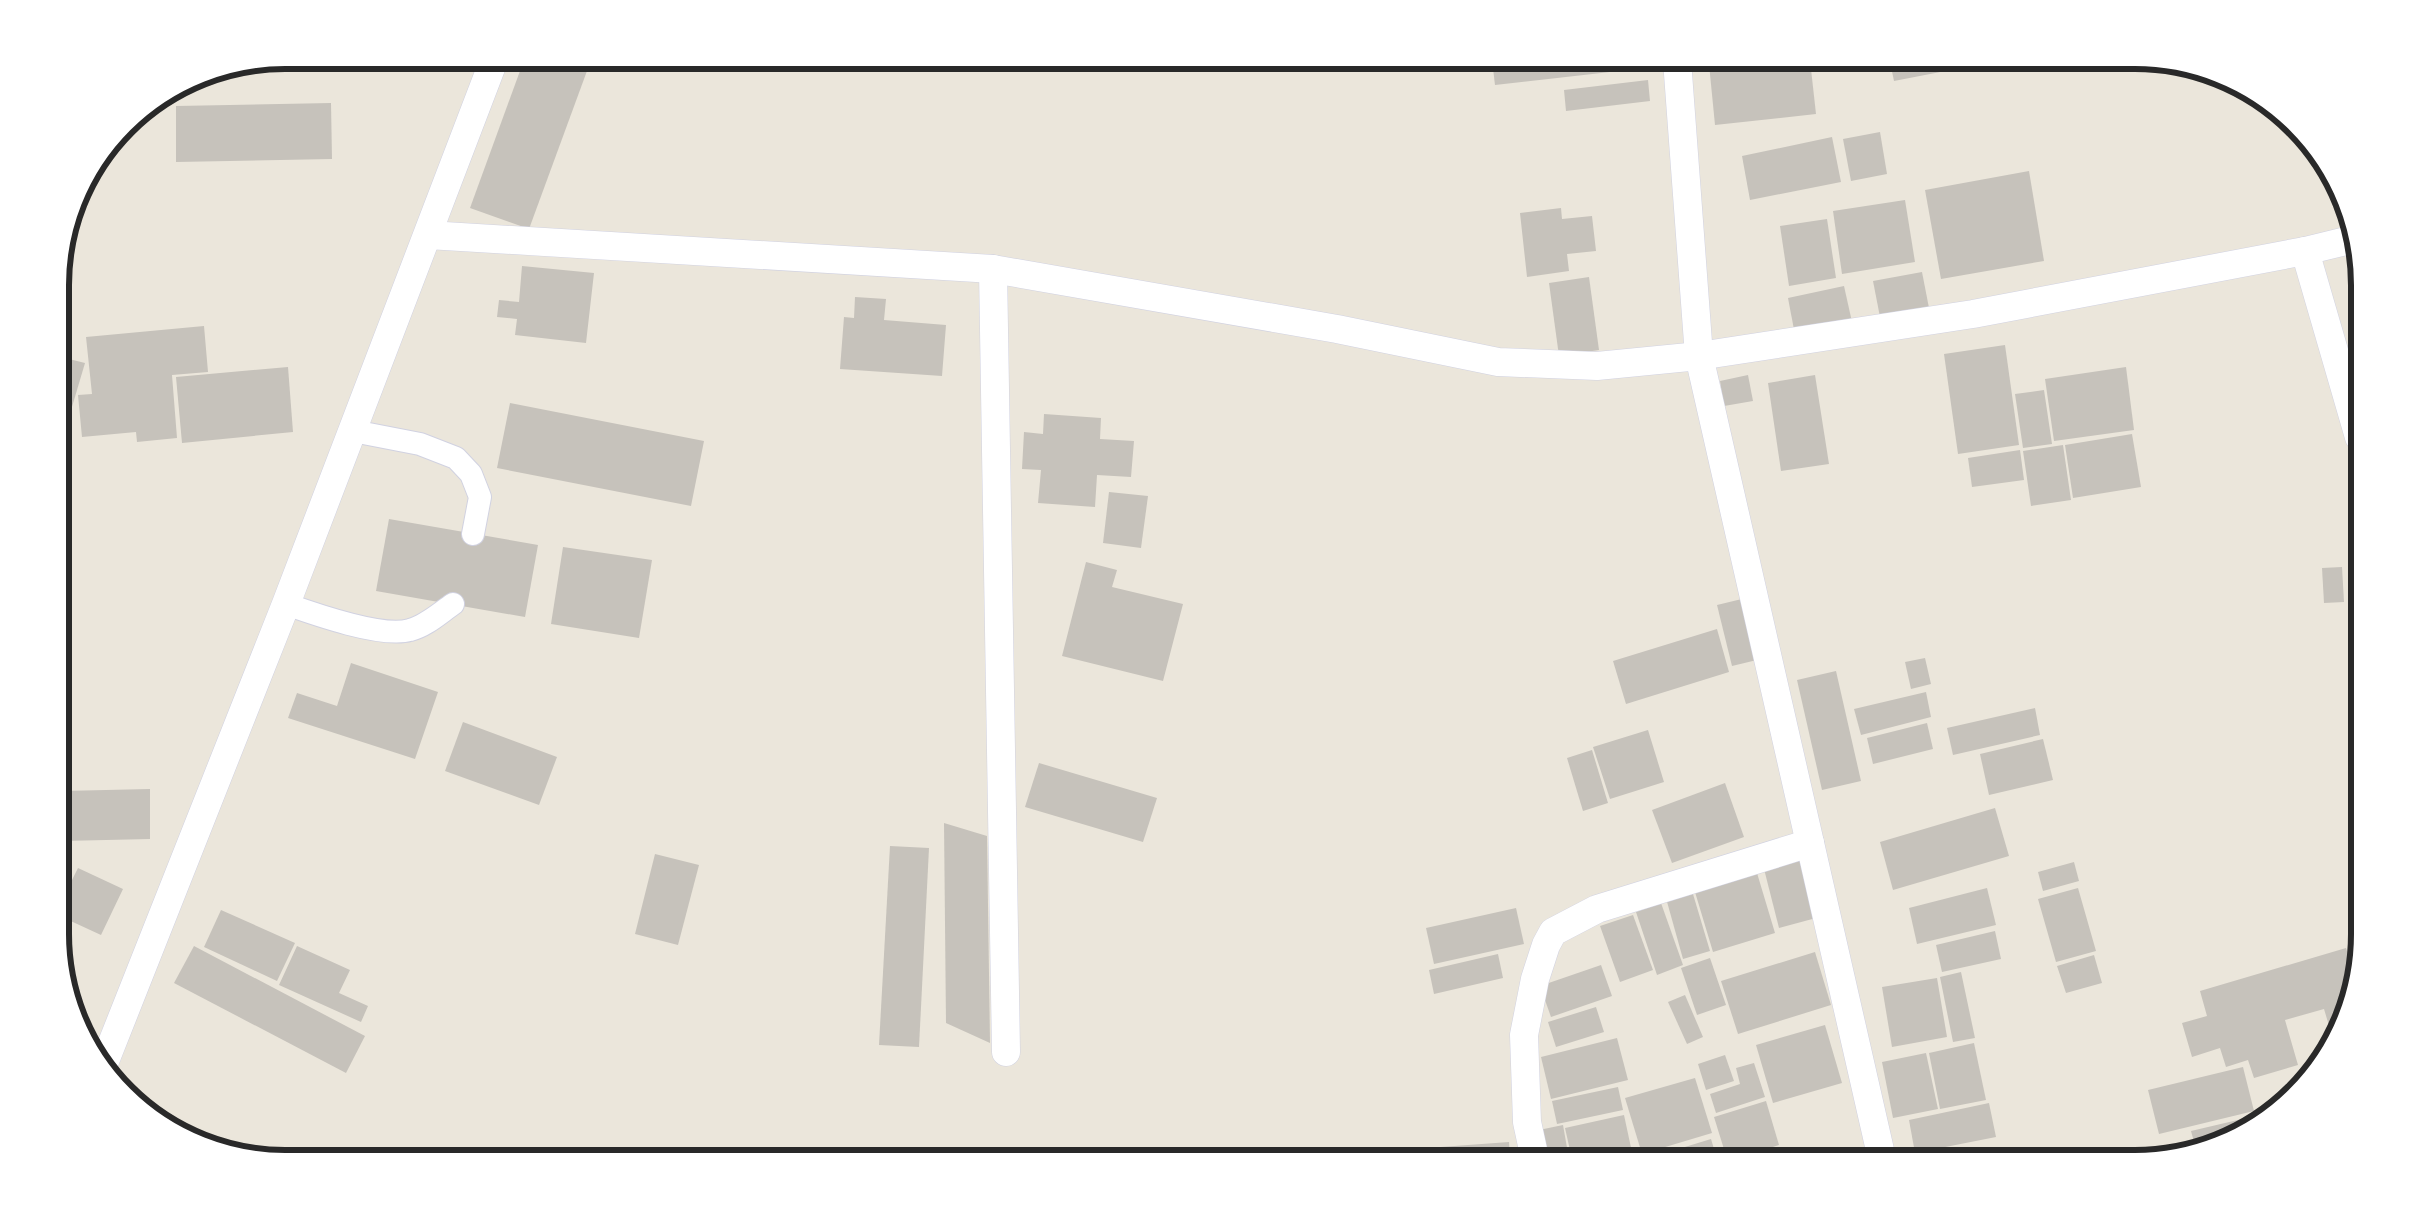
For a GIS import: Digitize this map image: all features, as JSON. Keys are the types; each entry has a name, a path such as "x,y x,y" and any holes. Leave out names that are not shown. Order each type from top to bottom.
{"street":[{"path":"107,1057 286,604 491,69"},
{"path":"1678,69 1700,356 1880,1150"},
{"path":"428,235 993,269 1337,329 1498,362 1596,366 1700,356 1973,314 2306,251 2347,241"},
{"path":"2306,251 2351,409"},
{"path":"993,269 1006,1052"},
{"path":"1533,1150 1528,1122 1524,1035 1535,979 1546,945 1554,932 1597,909 1810,844"}],"lane":[{"path":"353,431 420,444 456,458 471,474 480,497 473,534"},
{"path":"286,604 348,624 382,630 409,631 432,620 453,604"}],"building":[{"path":"521,69 588,69 529,229 470,208"},
{"path":"1493,69 1610,69 1610,72 1495,85"},
{"path":"1709,69 1811,69 1816,114 1715,125"},
{"path":"1891,69 1956,69 1894,81"},
{"path":"1648,80 1650,101 1566,111 1564,90"},
{"path":"331,103 332,159 176,162 176,106"},
{"path":"1880,132 1887,174 1851,181 1843,139"},
{"path":"1832,137 1841,182 1750,200 1742,156"},
{"path":"2029,171 2044,261 1941,279 1925,190"},
{"path":"1905,200 1915,262 1842,274 1833,211"},
{"path":"1561,208 1562,219 1592,216 1596,251 1567,254 1569,271 1527,277 1520,213"},
{"path":"1827,219 1836,278 1789,286 1780,226"},
{"path":"522,266 594,273 586,343 515,335 517,319 497,317 499,300 519,302"},
{"path":"1922,272 1929,308 1880,317 1873,281"},
{"path":"1589,277 1599,350 1559,356 1549,283"},
{"path":"1844,286 1852,322 1795,335 1788,298"},
{"path":"855,297 886,299 884,320 946,325 942,376 840,369 844,317 854,318"},
{"path":"204,326 208,372 172,375 177,438 137,442 136,432 82,437 78,395 92,394 86,337"},
{"path":"2005,345 2019,445 1958,454 1944,354"},
{"path":"69,359 85,363 69,417"},
{"path":"288,367 293,432 182,443 176,377"},
{"path":"2126,367 2134,430 2054,441 2045,379"},
{"path":"1748,375 1753,401 1724,406 1720,381"},
{"path":"1815,375 1829,464 1781,471 1768,383"},
{"path":"2044,390 2052,444 2023,448 2015,394"},
{"path":"510,403 704,441 691,506 497,468"},
{"path":"1044,414 1101,418 1100,439 1134,441 1131,477 1097,475 1095,507 1038,503 1041,470 1022,469 1024,432 1043,434"},
{"path":"2132,434 2141,487 2073,498 2065,445"},
{"path":"2063,445 2071,500 2031,506 2023,451"},
{"path":"2020,450 2024,480 1972,487 1968,458"},
{"path":"1109,492 1148,496 1141,548 1103,543"},
{"path":"389,519 538,545 525,617 376,591"},
{"path":"563,547 652,560 639,638 551,624"},
{"path":"1086,562 1117,570 1112,587 1183,604 1163,681 1062,656"},
{"path":"2342,567 2344,602 2324,603 2322,568"},
{"path":"1746,598 1761,659 1732,666 1717,605"},
{"path":"1717,629 1729,672 1626,704 1613,661"},
{"path":"1925,658 1931,684 1911,689 1905,662"},
{"path":"351,663 438,692 415,759 288,718 297,693 337,706"},
{"path":"1836,671 1861,781 1822,790 1797,680"},
{"path":"1926,692 1931,717 1861,735 1854,709"},
{"path":"2035,708 2040,735 1953,755 1947,728"},
{"path":"463,722 557,757 539,805 445,771"},
{"path":"1927,723 1933,749 1873,764 1867,738"},
{"path":"1648,730 1664,782 1610,799 1593,747"},
{"path":"2043,739 2053,780 1989,795 1980,754"},
{"path":"1592,750 1608,803 1583,811 1567,758"},
{"path":"1039,763 1157,798 1143,842 1025,807"},
{"path":"1725,783 1744,837 1672,863 1652,810"},
{"path":"150,789 150,839 69,841 69,791"},
{"path":"1995,808 2009,856 1893,890 1880,842"},
{"path":"944,823 987,836 990,1043 946,1023"},
{"path":"890,846 929,848 919,1047 879,1045"},
{"path":"655,854 699,865 678,945 635,934"},
{"path":"1800,855 1816,918 1779,928 1763,865"},
{"path":"2074,862 2079,881 2043,891 2038,872"},
{"path":"78,868 123,889 101,935 69,920 69,886"},
{"path":"1757,873 1775,933 1713,952 1695,892"},
{"path":"1690,884 1710,951 1683,959 1664,891"},
{"path":"1987,888 1996,925 1917,944 1909,908"},
{"path":"2078,888 2096,951 2056,962 2038,899"},
{"path":"1661,903 1683,965 1657,975 1636,912"},
{"path":"1516,908 1524,944 1434,964 1426,928"},
{"path":"221,910 295,943 277,981 204,947"},
{"path":"1633,915 1653,970 1620,982 1600,926"},
{"path":"1995,931 2001,959 1942,972 1936,945"},
{"path":"194,946 365,1036 346,1073 174,983"},
{"path":"297,946 350,970 339,993 368,1006 361,1022 279,985"},
{"path":"2346,948 2349,959 2344,990 2330,1028 2324,1009 2285,1020 2298,1065 2254,1078 2248,1060 2226,1067 2220,1048 2192,1057 2182,1023 2207,1016 2200,991"},
{"path":"1815,952 1831,1005 1738,1034 1721,981"},
{"path":"1498,954 1503,978 1434,994 1429,970"},
{"path":"2094,955 2102,983 2066,993 2057,966"},
{"path":"1710,958 1726,1005 1697,1015 1681,968"},
{"path":"1601,965 1612,996 1551,1017 1540,986"},
{"path":"1961,972 1975,1038 1953,1042 1940,977"},
{"path":"1937,978 1947,1037 1892,1047 1882,987"},
{"path":"1685,995 1703,1037 1687,1044 1668,1002"},
{"path":"1596,1007 1604,1032 1556,1047 1548,1022"},
{"path":"1825,1025 1842,1083 1773,1103 1756,1045"},
{"path":"1617,1038 1628,1080 1551,1099 1541,1057"},
{"path":"1974,1043 1986,1100 1940,1109 1929,1053"},
{"path":"1926,1053 1938,1109 1893,1118 1882,1062"},
{"path":"1725,1055 1734,1081 1706,1090 1698,1064"},
{"path":"1754,1063 1765,1097 1716,1113 1710,1094 1740,1084 1736,1068"},
{"path":"2243,1067 2254,1111 2159,1134 2148,1090"},
{"path":"1695,1078 1712,1133 1655,1150 1641,1150 1625,1098"},
{"path":"1618,1087 1623,1110 1557,1124 1552,1101"},
{"path":"1766,1101 1779,1145 1764,1150 1724,1150 1714,1117"},
{"path":"1989,1103 1996,1137 1930,1150 1914,1150 1909,1120"},
{"path":"1624,1115 1632,1150 1570,1150 1565,1128"},
{"path":"2249,1117 2218,1134 2194,1142 2191,1131"},
{"path":"1563,1125 1567,1150 1543,1150 1539,1130"},
{"path":"1711,1139 1714,1150 1675,1150"},
{"path":"1509,1142 1509,1150 1400,1150"}]}
